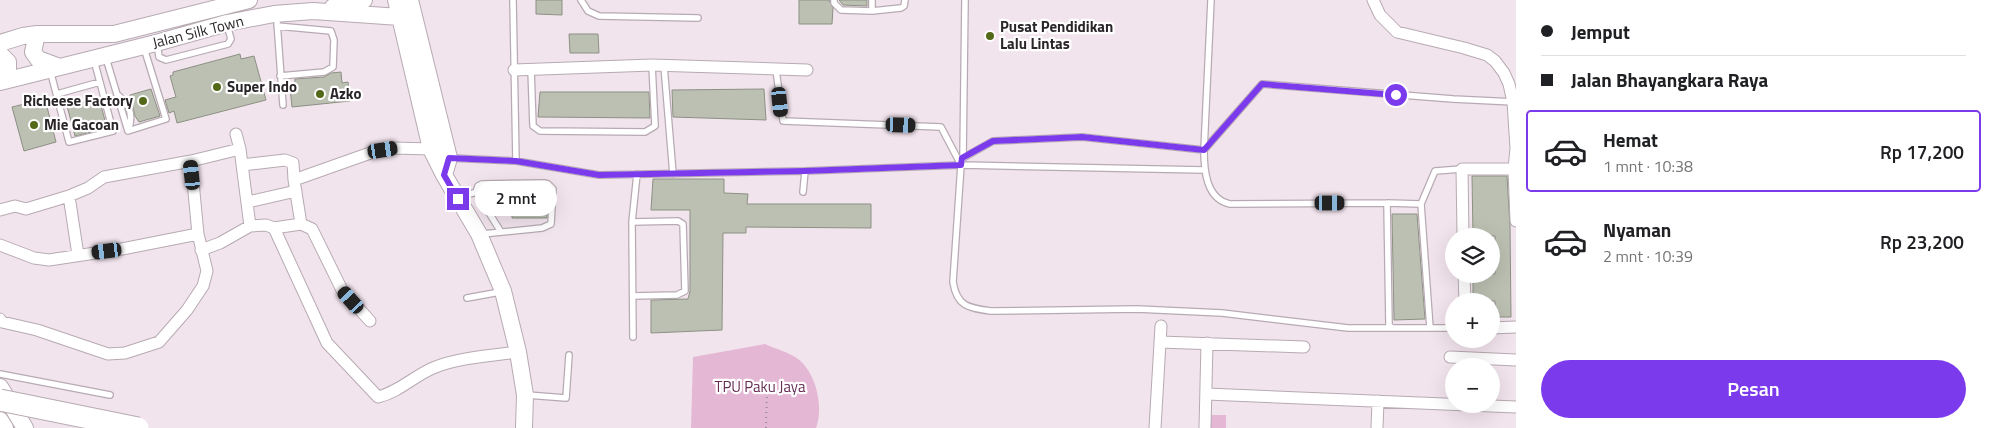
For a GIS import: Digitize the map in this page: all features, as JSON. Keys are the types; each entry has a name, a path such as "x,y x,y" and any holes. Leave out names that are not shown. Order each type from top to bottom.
{"highway":[{"path":"0,400 138,428"}],"main road":[{"name":"Jalan Silk Town","path":"0,43 37,34 114,34 205,8 249,0"},
{"path":"365,8 384,6 389,0"},
{"path":"396,0 432,149 444,175 479,234 502,291 518,352 525,395 524,428"},
{"path":"410,0 449,158 444,175"},
{"name":"Jalan Silk Town","path":"0,81 227,23 276,20 313,11 365,8"},
{"path":"365,8 400,17"},
{"path":"37,34 33,52 38,59 54,67"},
{"path":"0,54 8,62 8,70 0,81"},
{"path":"0,387 25,428"},
{"path":"0,420 5,428"}],"street":[{"path":"1373,0 1380,15 1397,32 1464,48 1487,55 1495,61 1506,78 1515,102 1516,221"},
{"path":"514,70 652,65 806,70"},
{"path":"236,134 240,149 250,226"},
{"path":"248,202 295,186 373,152 394,148 432,149"},
{"path":"0,210 15,206 26,209 69,196 88,188 104,177 191,161 240,149"},
{"path":"242,165 285,160 293,163 301,224"},
{"path":"0,319 2,322 37,330 108,354 125,353 159,342 187,310 203,286 208,272 198,234 191,161"},
{"path":"1464,228 1462,169 1515,169"},
{"path":"69,196 78,255"},
{"path":"201,250 220,243 250,226 266,225 274,228 301,224 312,229 342,290 370,321"},
{"path":"274,228 327,343 378,397 387,395 434,367 475,358 518,352"},
{"path":"0,246 34,258 49,260 122,249 198,234"},
{"path":"1155,428 1161,326"},
{"path":"1500,328 1516,327"},
{"path":"1160,342 1304,347"},
{"path":"1205,428 1207,343"},
{"path":"1450,357 1516,360"},
{"path":"1207,394 1516,407"},
{"path":"1378,401 1378,428"}],"lane":[{"path":"513,0 516,161"},
{"path":"581,0 588,11 599,16 698,18"},
{"path":"834,0 834,3 840,10 872,11 901,8 904,6 905,0"},
{"path":"872,0 872,11"},
{"path":"965,0 962,161 953,282 956,296 968,308 991,311 1156,309 1222,313 1348,328 1445,328"},
{"path":"1211,0 1204,170 1212,193 1222,202 1230,204 1421,204"},
{"path":"280,76 324,72 333,67 334,40 331,31 276,20 282,105"},
{"path":"99,56 117,95 127,104 131,118 128,131 166,119 150,44"},
{"path":"54,67 56,94 69,142 113,131 100,82 99,56"},
{"path":"532,69 534,126 540,132 645,132 655,126 652,65"},
{"path":"664,66 673,174"},
{"path":"776,70 783,121 940,126 962,161"},
{"path":"56,94 100,82"},
{"path":"1204,150 1262,84 1453,100 1515,102"},
{"path":"962,161 993,141 1072,137 1204,150"},
{"path":"449,158 516,161 599,175 805,171 962,161 1204,170"},
{"path":"1430,328 1421,204 1435,171 1462,169"},
{"path":"803,192 805,171"},
{"path":"634,337 632,222 637,174"},
{"path":"476,192 478,186 482,184 544,183 553,189 551,224 542,228 479,234"},
{"path":"458,199 476,192"},
{"path":"476,192 501,232"},
{"path":"1388,203 1389,325 1392,328"},
{"path":"632,222 678,220 683,224 685,291 677,295 633,296"},
{"path":"466,298 502,291"},
{"path":"525,395 566,398 569,355"},
{"path":"0,374 110,395"}],"path":[{"path":"766,428 767,392"}],"green space":[{"name":"TPU Paku Jaya","path":"765,344 798,359 810,373 819,400 816,428 691,428 693,357"},
{"path":"1210,415 1226,415 1226,428 1210,428"}],"building":[{"path":"536,0 562,0 562,15 536,14"},
{"path":"799,0 829,0 833,8 832,24 799,24"},
{"path":"839,0 867,0 867,6 843,5"},
{"path":"569,34 598,34 599,53 570,53"},
{"name":"Super Indo","path":"240,54 241,59 254,56 266,100 177,123 174,111 169,113 165,100 176,97 170,76 173,75 173,72"},
{"name":"Azko","path":"341,72 342,83 348,82 350,101 292,107 290,88 295,87 295,79 324,77 331,73"},
{"name":"Richeese Factory","path":"151,89 160,116 139,122 135,116 130,95"},
{"path":"764,89 766,120 673,117 672,90"},
{"path":"540,92 649,92 650,118 538,117"},
{"path":"99,98 107,128 75,136 67,106"},
{"name":"Mie Gacoan","path":"45,99 56,142 24,151 12,107"},
{"path":"1472,176 1507,176 1510,226 1511,317 1500,317 1500,293 1473,293 1473,283 1500,283 1500,228 1473,228"},
{"path":"653,179 724,179 724,193 748,194 747,204 871,204 871,228 746,227 746,233 723,233 722,330 651,333 651,300 688,299 690,291 690,210 651,210"},
{"path":"512,188 546,188 548,191 547,218 512,218"},
{"path":"1392,214 1417,214 1425,319 1394,320"}],"place":[{"name":"Pusat Pendidikan Lalu Lintas","path":"990,36"},
{"name":"Super Indo","path":"217,87"},
{"name":"Azko","path":"320,94"},
{"name":"Richeese Factory","path":"143,101"},
{"name":"Mie Gacoan","path":"34,125"}],"route":[{"path":"458,199 444,175 449,158 516,161 599,175 805,171 961,165 962,158 993,141 1015,139 1082,137 1204,150 1262,84 1396,95"}]}
